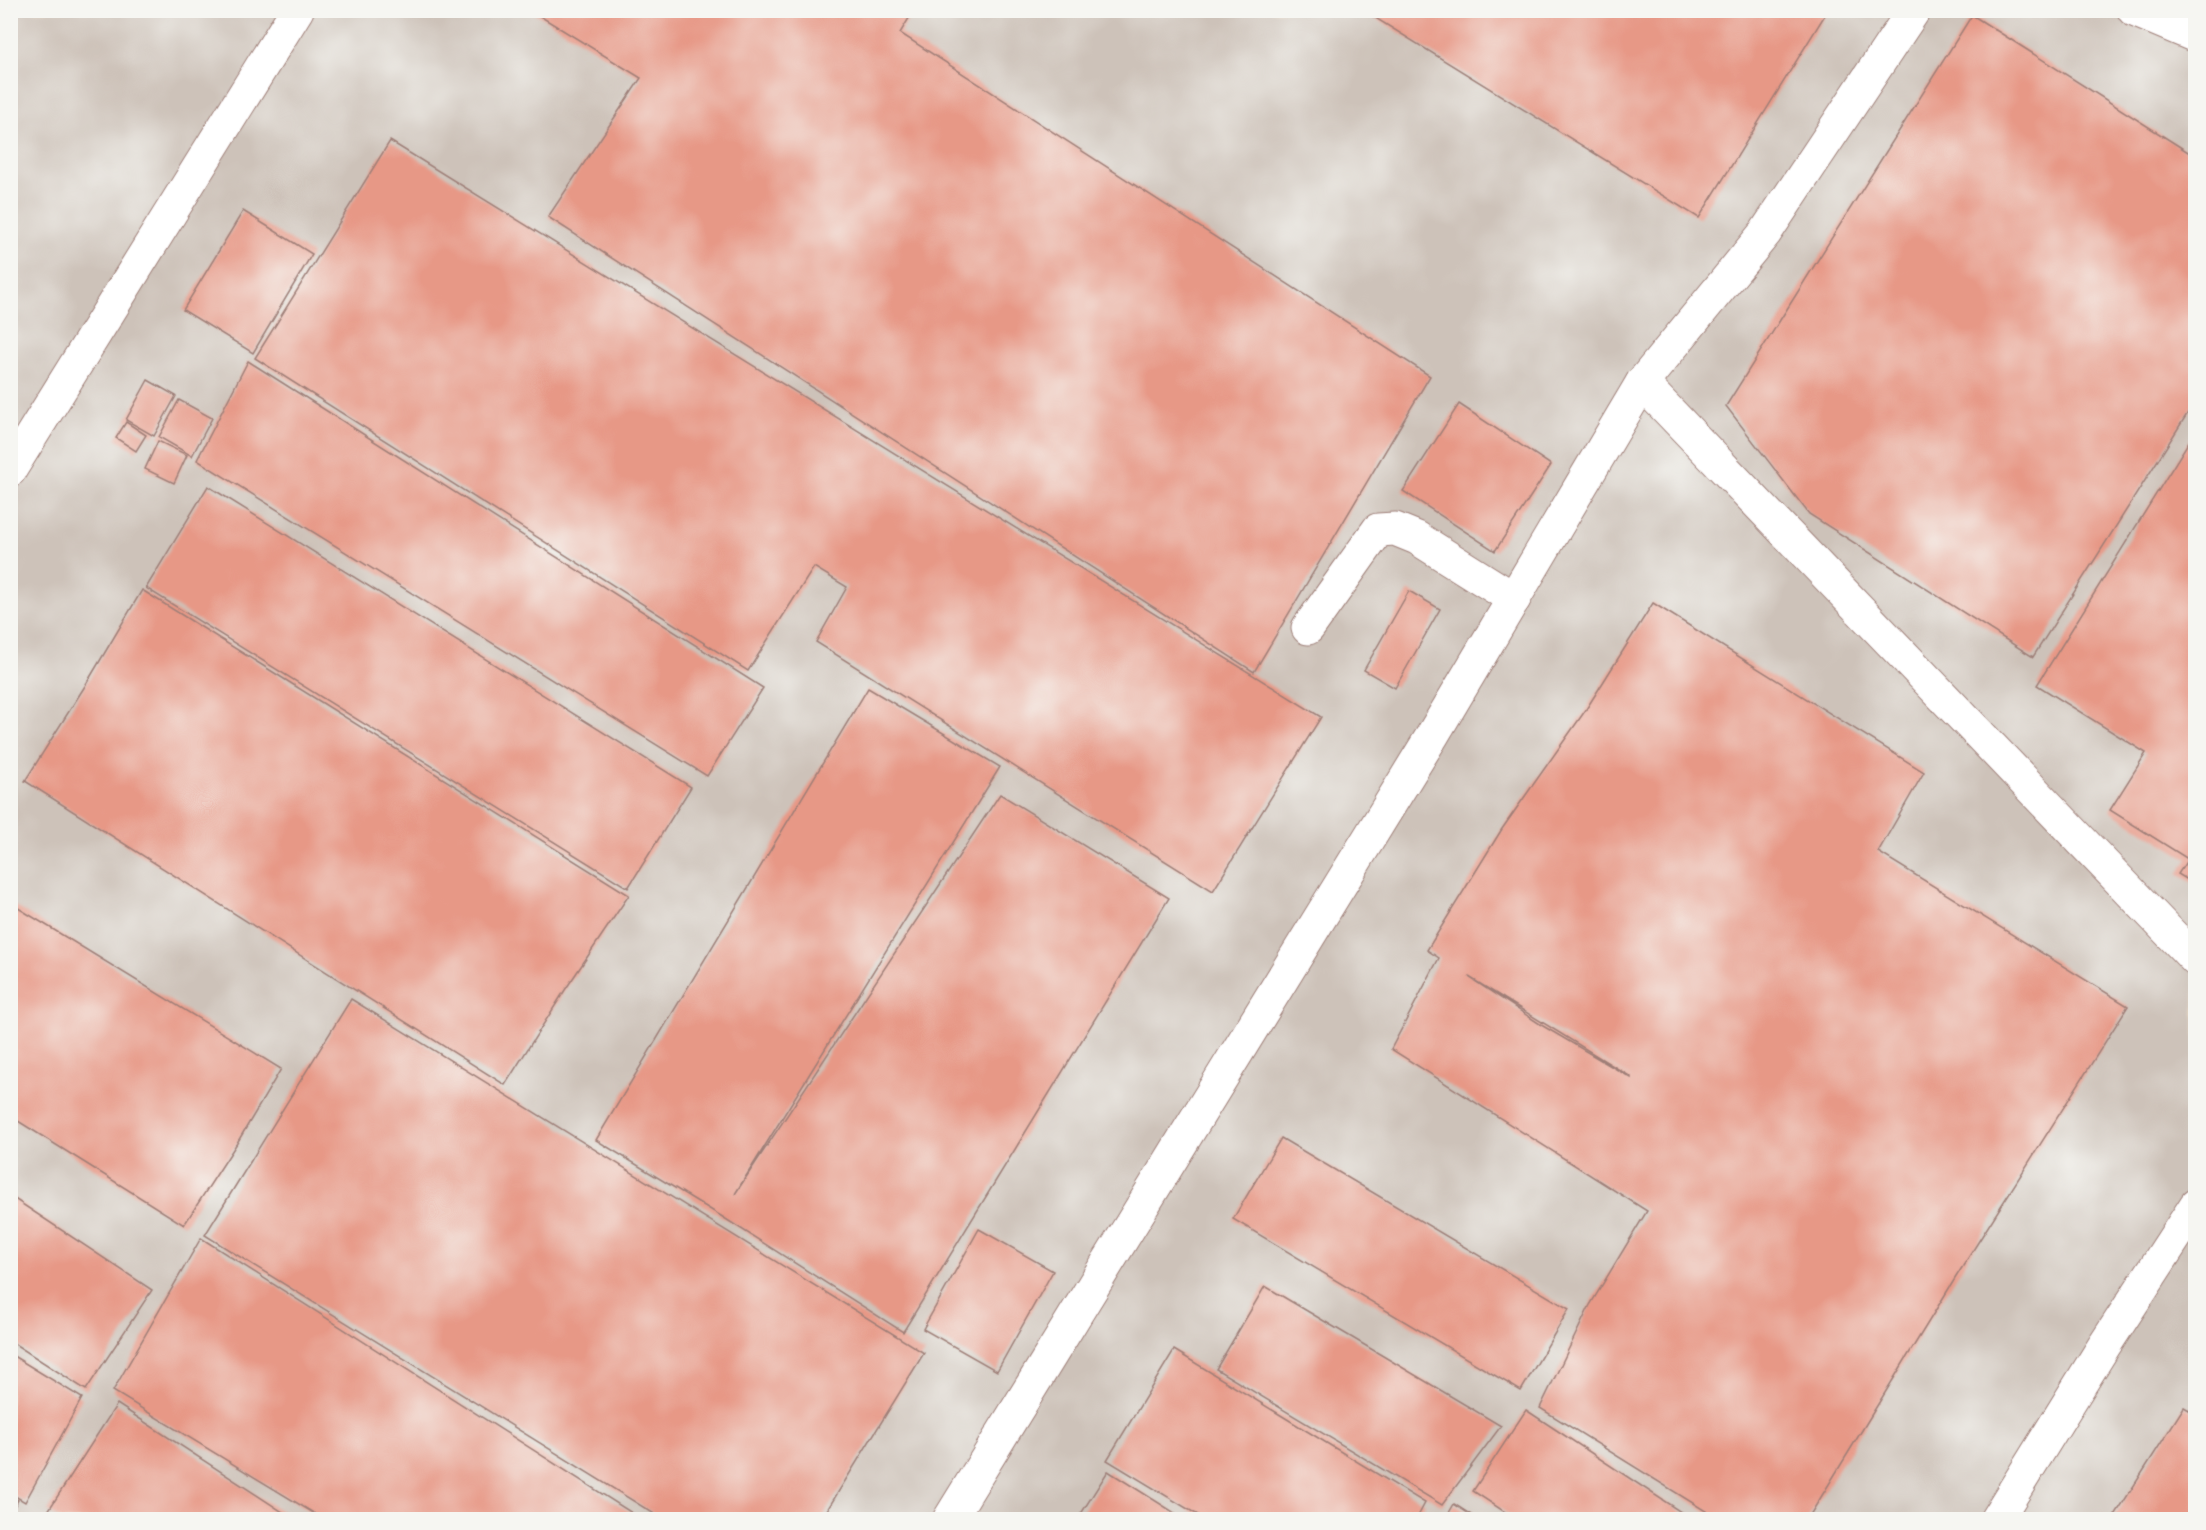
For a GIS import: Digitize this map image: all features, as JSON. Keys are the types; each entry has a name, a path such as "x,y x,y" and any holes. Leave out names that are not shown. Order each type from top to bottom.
{"lane":[{"path":"10,470 297,10"},
{"path":"949,1520 1432,736 1642,383 1765,233 1914,10"},
{"path":"2134,10 2196,36"},
{"path":"1642,383 2196,960"},
{"path":"1308,628 1378,530 1395,529 1416,538 1514,599"},
{"path":"1996,1520 2104,1346 2196,1205"}],"shaded area":[{"path":"11,11 2195,11 2195,1519 11,1519"}],"building":[{"path":"530,10 914,10 900,33 1430,376 1254,672 548,217 641,78"},
{"path":"1371,10 1828,10 1699,218 1369,14"},
{"path":"1972,15 2196,157 2196,400 2033,657 1809,514 1726,406"},
{"path":"390,141 1321,717 1213,891 816,642 847,587 814,567 748,671 255,358"},
{"path":"243,211 312,254 253,353 183,310"},
{"path":"248,361 763,688 707,776 197,460"},
{"path":"148,380 176,396 154,436 126,420"},
{"path":"179,400 212,418 192,456 159,437"},
{"path":"1459,404 1551,465 1495,551 1403,491"},
{"path":"126,422 146,435 136,451 116,438"},
{"path":"2196,430 2196,885 2178,874 2188,859 2110,810 2146,753 2037,685"},
{"path":"158,441 187,455 174,483 145,469"},
{"path":"208,486 691,787 628,888 146,588"},
{"path":"142,590 629,895 505,1085 25,781"},
{"path":"1409,591 1440,609 1395,688 1364,670"},
{"path":"1653,603 1924,772 1878,852 2128,1006 1956,1277 1807,1520 1720,1520 1540,1408 1590,1305 1647,1211 1391,1049 1439,958 1427,950 1502,829 1585,711","holes":["1469,977 1631,1077 1543,1026"]},
{"path":"868,688 1000,767 735,1194 1000,794 1169,898 903,1332 721,1216 596,1140"},
{"path":"10,903 281,1069 184,1225 10,1116"},
{"path":"351,999 924,1353 821,1520 664,1520 205,1235"},
{"path":"1281,1138 1569,1309 1521,1391 1233,1219"},
{"path":"10,1196 152,1290 86,1390 10,1341"},
{"path":"979,1229 1053,1271 997,1371 923,1329"},
{"path":"201,1238 643,1520 325,1520 113,1391"},
{"path":"1265,1286 1501,1426 1442,1505 1216,1369"},
{"path":"1174,1350 1425,1503 1416,1520 1206,1520 1107,1460"},
{"path":"10,1354 82,1398 25,1502 10,1493"},
{"path":"117,1404 295,1520 61,1520 48,1511"},
{"path":"2184,1407 2196,1414 2196,1520 2112,1520"},
{"path":"1526,1410 1693,1520 1517,1520 1473,1491"},
{"path":"1108,1471 1186,1520 1077,1520"},
{"path":"10,1496 18,1500 10,1513"},
{"path":"1454,1504 1479,1520 1445,1520"}]}
